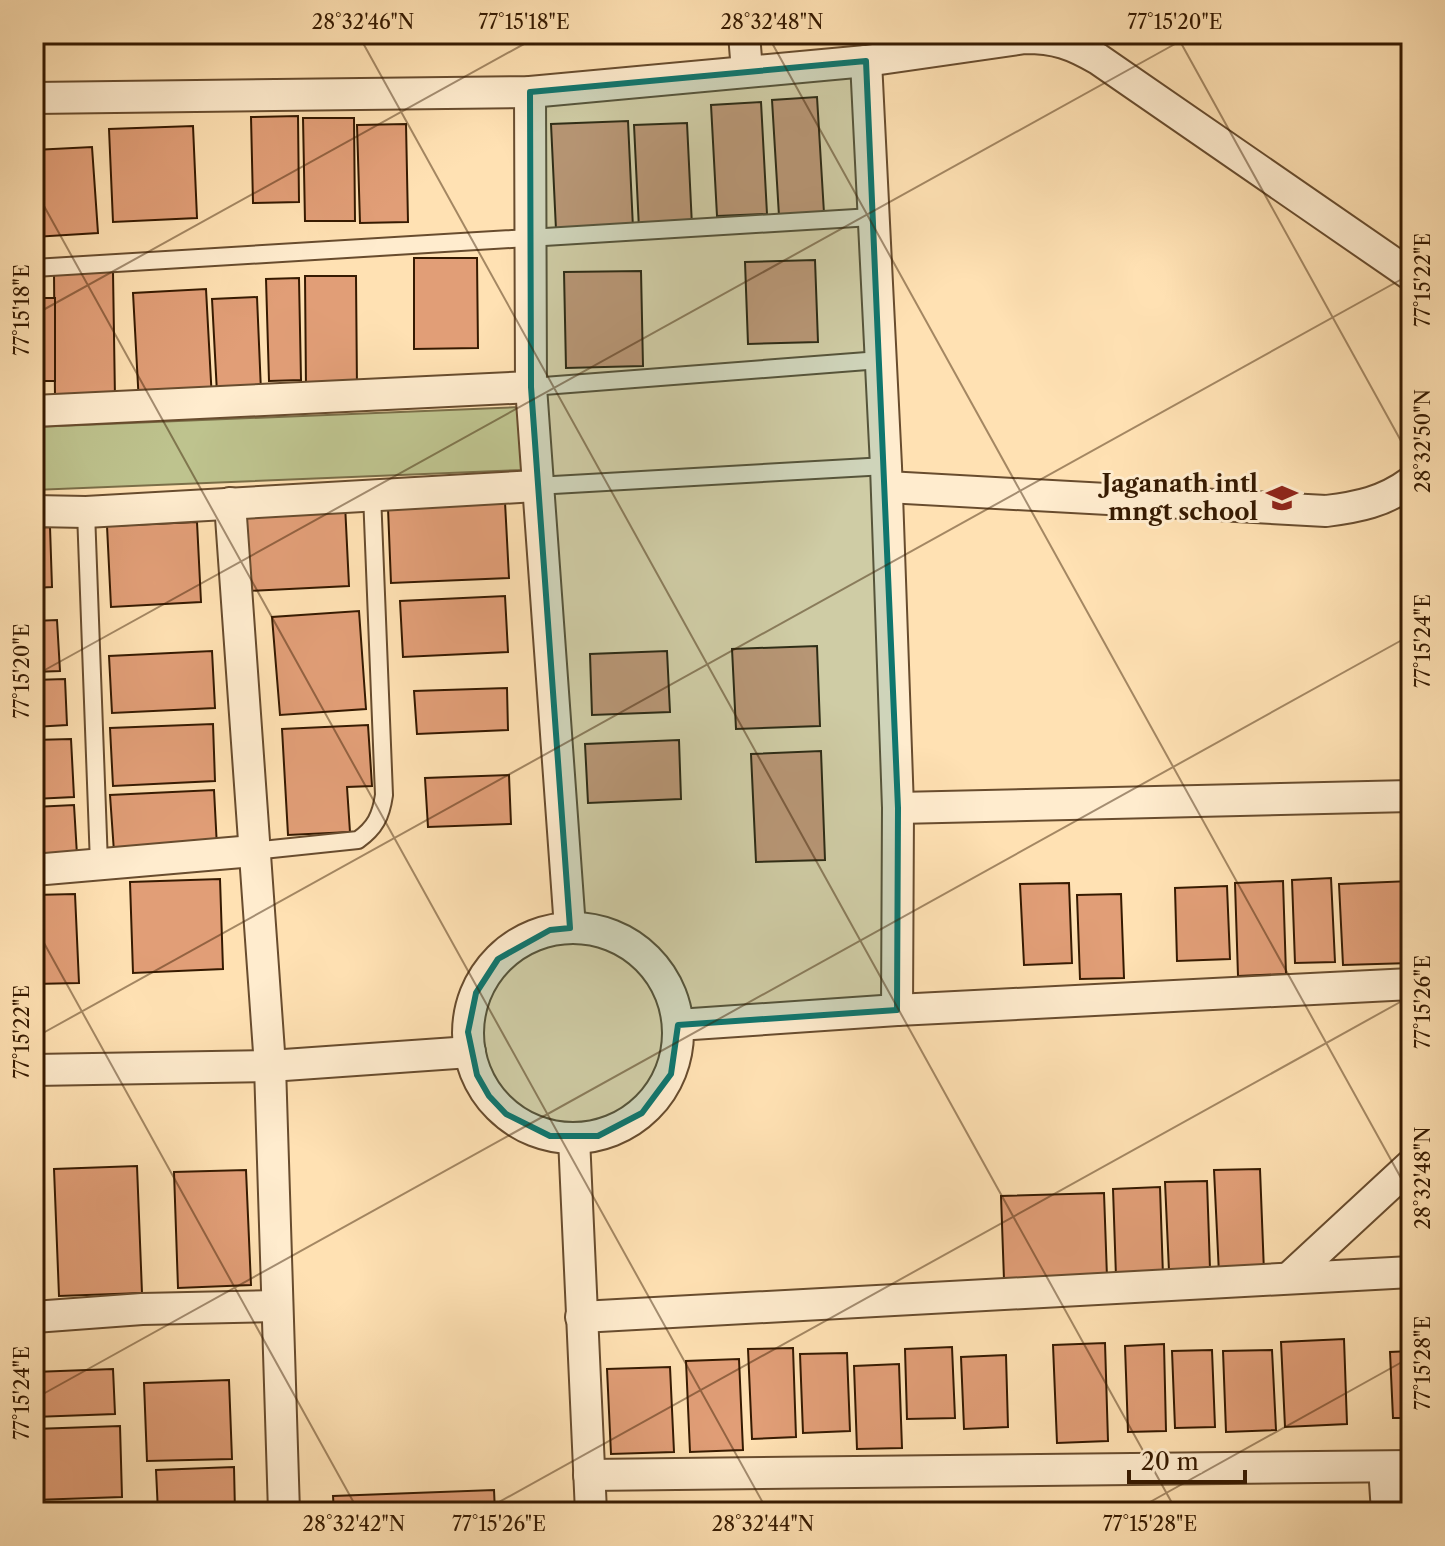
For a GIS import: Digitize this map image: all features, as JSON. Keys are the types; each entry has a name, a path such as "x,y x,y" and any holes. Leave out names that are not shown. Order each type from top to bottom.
{"street":[{"path":"744,34 747,71"},
{"path":"34,97 530,92 866,61 1052,36 1098,59 1411,275"},
{"path":"866,61 898,808 897,1010"},
{"path":"530,92 531,387 570,928"},
{"path":"34,411 531,387"},
{"path":"886,476 1326,511 1363,506 1392,496 1411,482"},
{"path":"34,511 86,512 536,486"},
{"path":"230,503 270,1066 284,1512"},
{"path":"898,808 1411,796"},
{"path":"34,870 253,851"},
{"path":"570,928 609,934 644,955 667,987 678,1025 674,1062 658,1096 642,1113 621,1127 598,1136 574,1138 550,1136 527,1128 506,1114 489,1096 477,1075 470,1052 470,1012 481,984 498,959 530,936 570,928"},
{"path":"678,1025 897,1010 1411,984"},
{"path":"34,1070 270,1066 470,1052"},
{"path":"574,1138 591,1512"},
{"path":"1290,1277 1411,1165"},
{"path":"581,1317 1411,1272"},
{"path":"34,1317 142,1309 277,1306"},
{"path":"589,1475 1398,1466 1387,1512"}],"lane":[{"path":"34,268 872,217"},
{"path":"531,387 880,360"},
{"path":"536,486 886,476"},
{"path":"253,851 358,840 371,830 381,814 384,795 372,494"},
{"path":"86,512 99,864"}],"highlighted area":[{"path":"866,61 898,808 897,1010 678,1025 671,1074 642,1113 598,1136 550,1136 506,1114 489,1096 477,1075 468,1032 476,993 498,959 550,930 570,928 531,387 530,92"}],"green space":[{"path":"520,407 523,470 34,490 34,427"}],"building":[{"path":"546,34 598,34 598,37 546,39"},
{"path":"609,34 668,34 610,40"},
{"path":"817,97 824,213 779,216 772,100"},
{"path":"761,102 767,214 717,216 711,105"},
{"path":"298,116 299,202 253,203 251,117"},
{"path":"303,118 354,118 355,221 305,221"},
{"path":"628,121 633,228 556,230 551,124"},
{"path":"687,123 692,226 639,229 634,125"},
{"path":"406,124 408,222 360,223 357,125"},
{"path":"193,126 197,218 113,222 109,129"},
{"path":"92,147 98,233 34,237 34,150"},
{"path":"414,258 477,258 478,348 414,349"},
{"path":"815,260 818,342 748,344 745,262"},
{"path":"641,271 643,366 566,368 564,272"},
{"path":"54,272 113,272 115,399 55,399"},
{"path":"305,276 356,276 357,389 306,389"},
{"path":"299,278 301,380 269,381 266,279"},
{"path":"206,289 212,400 139,404 133,293"},
{"path":"257,297 261,391 217,393 212,299"},
{"path":"34,298 55,298 55,381 34,381"},
{"path":"505,502 509,578 391,583 388,508"},
{"path":"345,504 349,586 248,591 244,509"},
{"path":"197,522 201,602 111,607 107,526"},
{"path":"50,527 52,587 34,588 34,528"},
{"path":"505,596 508,652 403,657 400,601"},
{"path":"359,611 366,709 280,715 272,617"},
{"path":"57,620 60,671 34,672 34,621"},
{"path":"817,646 820,726 736,729 732,649"},
{"path":"212,651 215,708 112,713 109,656"},
{"path":"667,651 670,712 592,715 590,654"},
{"path":"65,679 67,725 34,727 34,680"},
{"path":"507,688 508,730 417,734 414,691"},
{"path":"213,724 215,781 113,786 110,728"},
{"path":"368,725 372,786 347,787 350,832 288,835 282,729"},
{"path":"71,739 74,797 34,799 34,740"},
{"path":"679,740 681,799 588,803 585,744"},
{"path":"821,751 825,860 756,862 751,754"},
{"path":"509,775 511,824 428,827 425,778"},
{"path":"214,790 217,847 114,852 110,795"},
{"path":"74,805 77,855 34,857 34,807"},
{"path":"1331,878 1335,962 1295,963 1292,880"},
{"path":"220,879 223,969 133,973 130,882"},
{"path":"1283,881 1286,974 1238,976 1235,883"},
{"path":"1411,881 1411,963 1343,965 1339,884"},
{"path":"1069,883 1072,963 1024,965 1020,884"},
{"path":"1227,886 1230,959 1177,961 1175,888"},
{"path":"75,894 79,983 34,984 34,895"},
{"path":"1121,894 1124,978 1080,979 1077,895"},
{"path":"137,1166 142,1293 59,1296 54,1169"},
{"path":"1260,1169 1264,1272 1219,1274 1214,1170"},
{"path":"246,1170 251,1285 178,1288 174,1172"},
{"path":"1207,1181 1210,1269 1169,1271 1165,1182"},
{"path":"1160,1187 1163,1276 1116,1277 1113,1189"},
{"path":"1104,1193 1107,1277 1004,1280 1001,1196"},
{"path":"1344,1339 1347,1424 1285,1427 1281,1342"},
{"path":"1105,1343 1108,1441 1057,1443 1053,1345"},
{"path":"1164,1344 1166,1431 1128,1432 1125,1346"},
{"path":"952,1347 955,1418 907,1419 905,1349"},
{"path":"793,1348 796,1437 752,1439 748,1349"},
{"path":"1212,1350 1215,1427 1175,1428 1172,1351"},
{"path":"1272,1350 1276,1430 1226,1432 1223,1351"},
{"path":"1411,1351 1411,1418 1393,1418 1390,1352"},
{"path":"847,1353 850,1431 803,1433 800,1354"},
{"path":"1006,1355 1008,1427 964,1429 961,1357"},
{"path":"739,1359 743,1450 690,1452 686,1361"},
{"path":"899,1364 902,1448 857,1449 854,1366"},
{"path":"670,1367 674,1452 611,1454 607,1369"},
{"path":"113,1369 115,1414 34,1417 34,1372"},
{"path":"229,1380 232,1459 147,1461 144,1383"},
{"path":"120,1426 122,1497 34,1500 34,1429"},
{"path":"234,1467 235,1512 158,1512 156,1470"},
{"path":"494,1490 495,1512 334,1512 333,1496"},
{"path":"121,1508 121,1512 34,1512"}],"place":[{"name":"Jaganath intl mngt school","path":"1282,498"}]}
